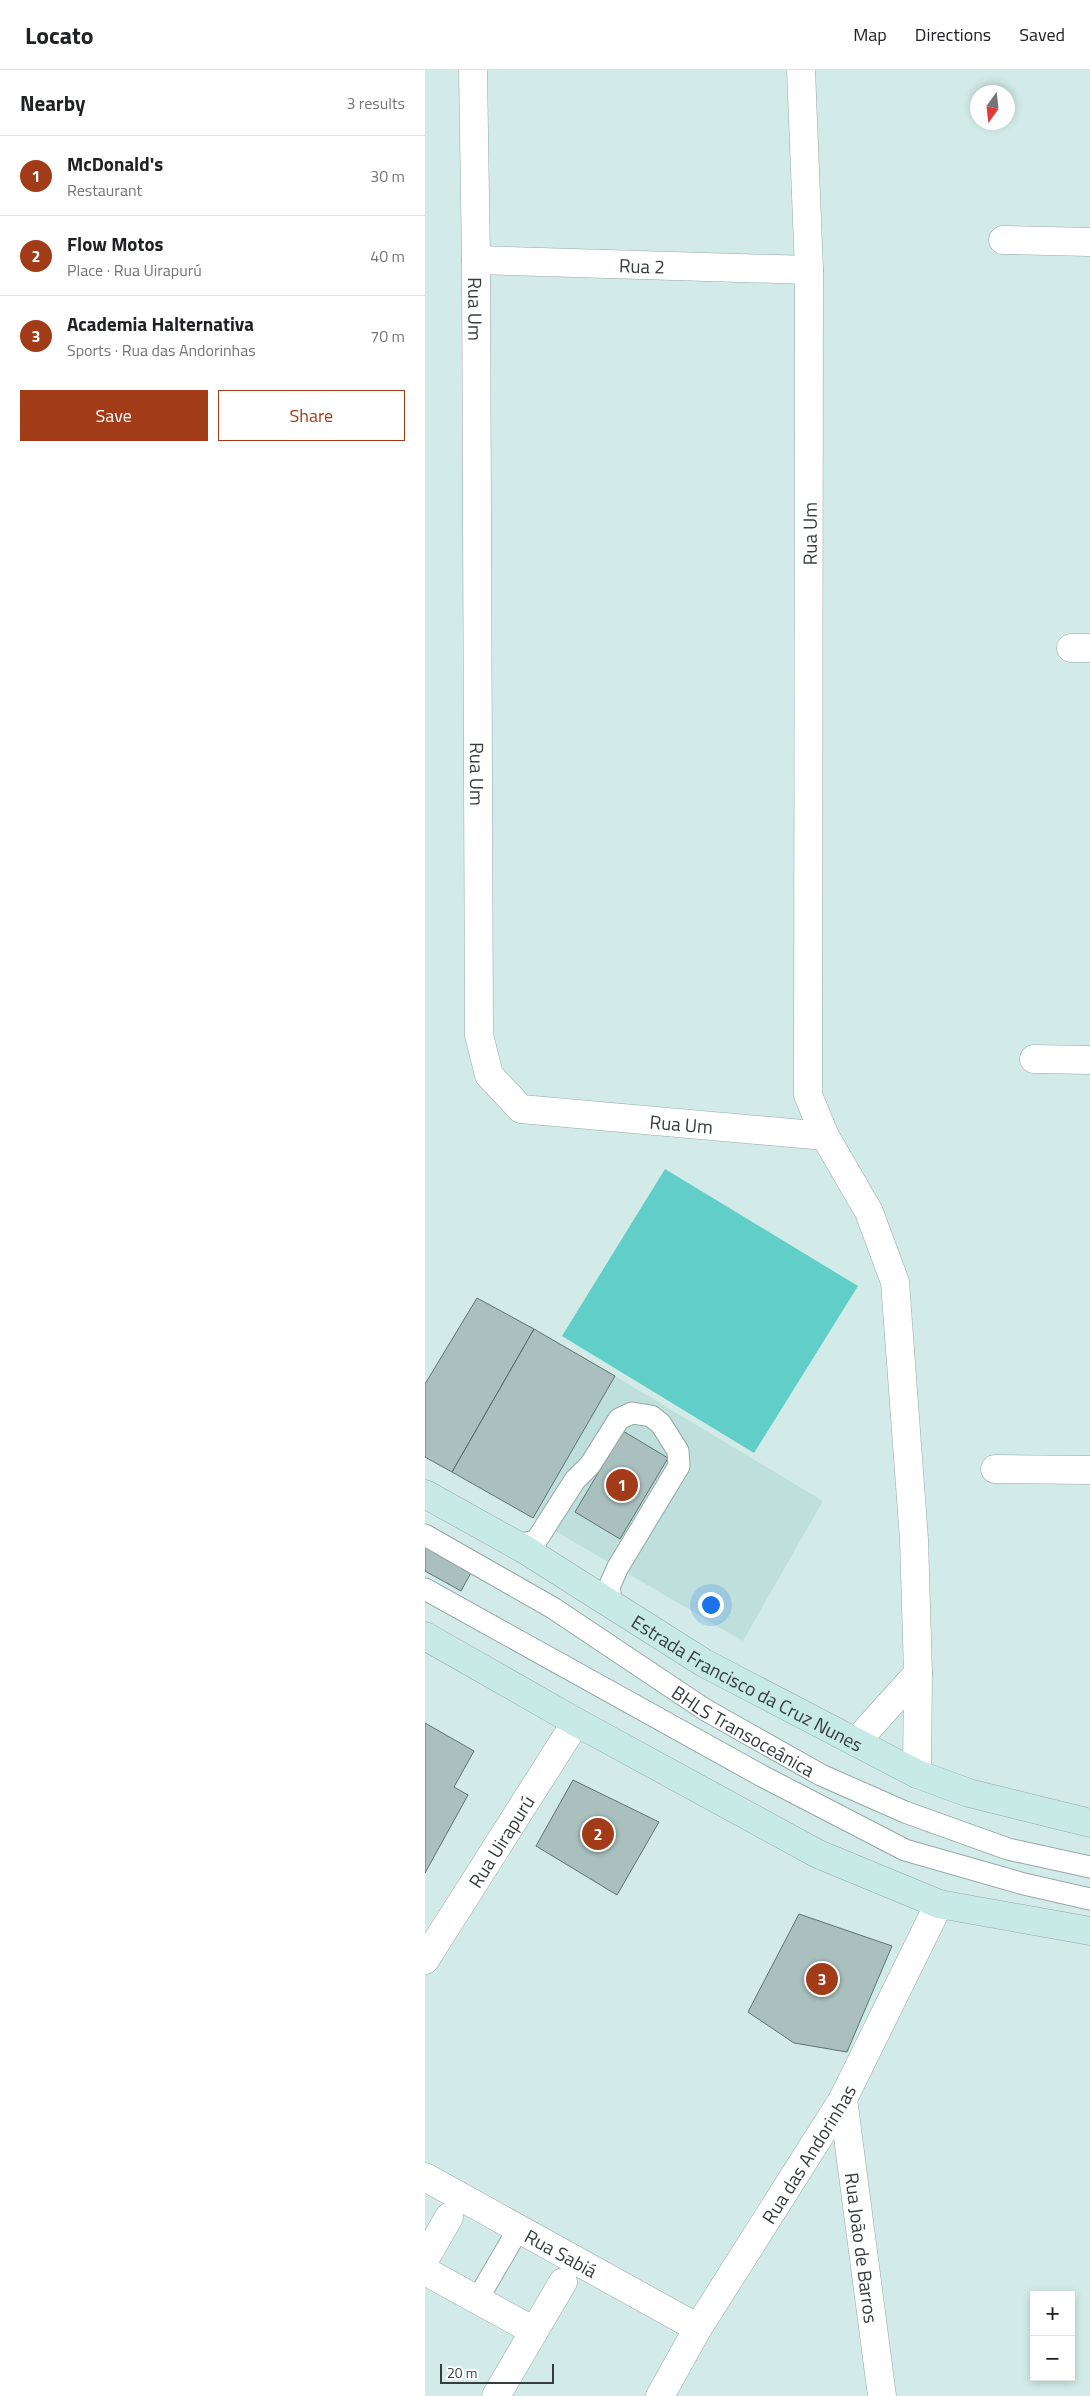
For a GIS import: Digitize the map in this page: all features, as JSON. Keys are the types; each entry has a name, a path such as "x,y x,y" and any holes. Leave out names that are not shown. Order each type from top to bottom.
{"main road":[{"name":"Estrada Francisco da Cruz Nunes","path":"425,1494 515,1545 704,1663 917,1774 969,1793 1090,1823"},
{"path":"425,1636 576,1722 818,1854 939,1904 1090,1931"}],"street":[{"name":"Rua Um","path":"473,70 476,260 479,1034 489,1075 521,1109 825,1136 808,1095 809,270 801,70"},
{"path":"1003,240 1090,242"},
{"name":"Rua 2","path":"476,260 809,270"},
{"path":"1034,1059 1090,1060"},
{"path":"825,1136 869,1212 895,1282 914,1539 919,1673 917,1774"},
{"path":"995,1469 1090,1470"},
{"path":"855,1742 919,1673"},
{"name":"Rua Uirapurú","path":"425,1960 576,1722"},
{"name":"Rua das Andorinhas","path":"660,2396 698,2328 843,2100 939,1904"},
{"name":"Rua João de Barros","path":"843,2100 882,2396"},
{"name":"Rua Sabiá","path":"425,2177 698,2328"},
{"path":"425,2259 449,2217"},
{"path":"425,2271 534,2331"},
{"path":"496,2396 563,2282"}],"lane":[{"path":"515,1545 536,1541 575,1480 590,1465 619,1419 631,1413 651,1416 661,1424 678,1451 679,1466 618,1567 609,1587 612,1605"},
{"name":"BHLS Transoceânica","path":"425,1535 553,1608 704,1709 821,1775 905,1812 1008,1849 1090,1867"},
{"name":"BHLS Transoceânica","path":"425,1589 762,1776 905,1850 1024,1884 1090,1899"},
{"path":"477,2300 519,2228"}],"shaded area":[{"path":"665,1169 858,1286 754,1453 562,1336"},
{"path":"615,1376 823,1501 743,1641 533,1518"}],"building":[{"path":"477,1298 534,1329 452,1472 425,1457 425,1384"},
{"path":"534,1329 615,1376 533,1518 452,1472"},
{"path":"623,1431 668,1458 620,1539 575,1512"},
{"path":"425,1544 472,1571 461,1591 425,1571"},
{"path":"425,1723 474,1751 454,1787 468,1795 425,1873"},
{"path":"573,1780 659,1822 617,1895 536,1846"},
{"path":"799,1914 892,1946 847,2052 794,2043 748,2012"}],"place":[{"name":"McDonald's","path":"622,1485"},
{"name":"Flow Motos","path":"598,1834"},
{"name":"Academia Halternativa","path":"822,1979"}]}
